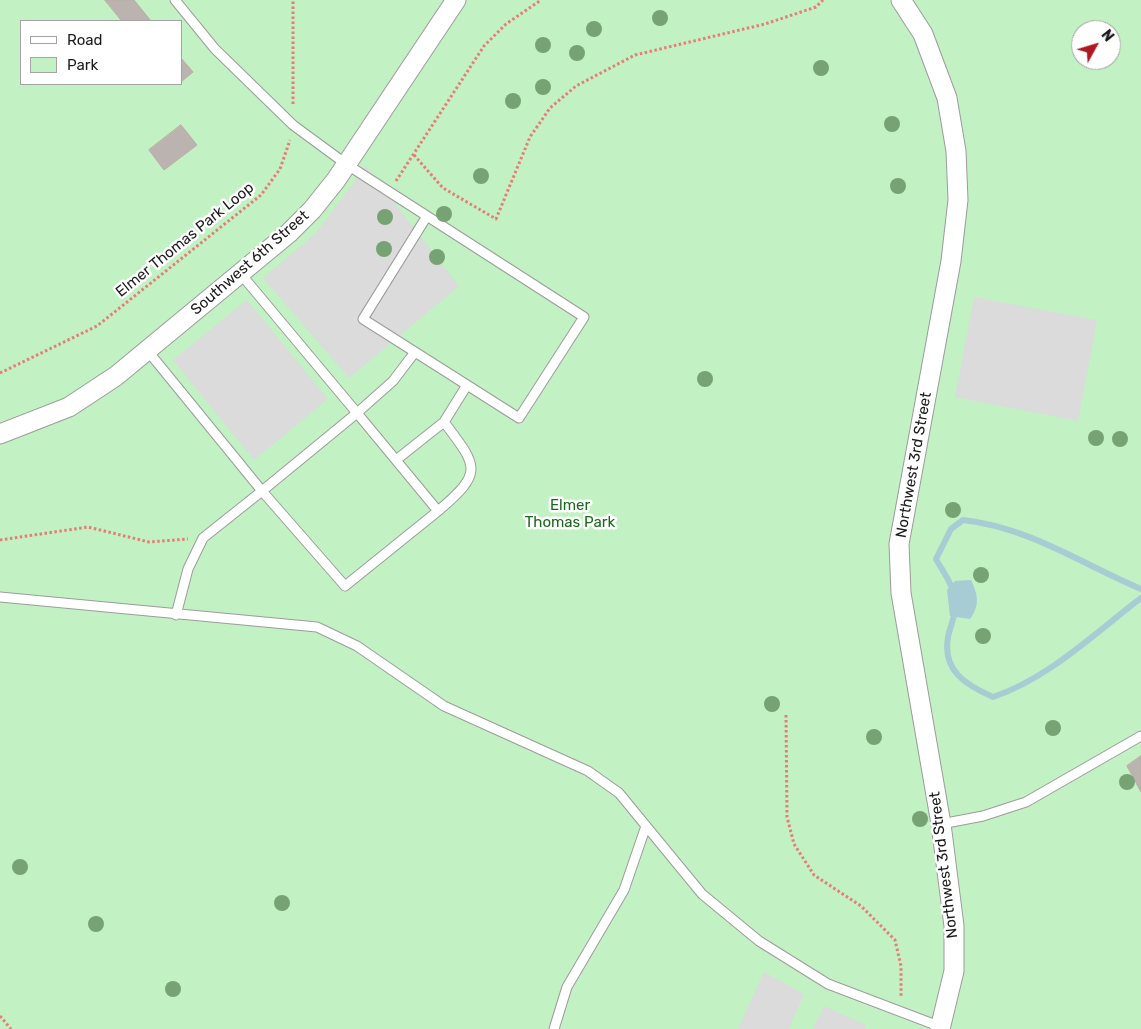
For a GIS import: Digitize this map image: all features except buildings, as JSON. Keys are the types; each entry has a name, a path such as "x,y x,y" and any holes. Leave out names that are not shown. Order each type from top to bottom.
{"street":[{"name":"Southwest 6th Street","path":"0,434 69,408 116,376 240,273 312,210 346,164 456,0"},
{"name":"Northwest 3rd Street","path":"901,0 923,34 947,98 956,151 958,200 950,261 899,544 901,594 941,824 954,926 954,971 940,1028"}],"lane":[{"path":"175,0 215,49 293,125 346,164 389,192 427,216 584,317 519,418 363,319 427,216"},
{"path":"240,273 438,511"},
{"path":"146,350 262,490 345,586 462,491 471,477 469,456 444,422"},
{"path":"176,615 188,569 203,538 357,413 393,381 415,352"},
{"path":"396,460 444,422 467,385"},
{"path":"0,597 317,627 357,646 444,706 588,771 619,793 702,894 759,941 828,984 940,1028"},
{"path":"941,824 983,816 1026,802 1141,736"},
{"path":"554,1029 567,987 624,890 646,826"}],"path":[{"name":"Elmer Thomas Park Loop","path":"0,373 97,326 261,195 280,169 288,148 293,125 293,0"},
{"path":"389,192 484,46 506,24 541,0"},
{"path":"414,154 442,188 496,219 530,137 550,108 576,86 635,55 765,24 816,7 823,0"},
{"path":"0,540 88,527 149,542 203,538"},
{"path":"786,715 787,818 794,844 814,875 861,906 895,940 902,966 901,1012"},
{"path":"0,1016 10,1029"}],"green space":[{"name":"Elmer Thomas Park","path":"0,0 1141,0 1141,1029 0,1029"}],"shaded area":[{"path":"366,166 459,286 349,378 263,278 316,233"},
{"path":"974,297 1097,320 1078,421 955,397"},
{"path":"247,300 328,399 254,460 173,360"},
{"path":"764,972 804,994 789,1029 738,1029"},
{"path":"824,1006 866,1025 865,1029 813,1029"}],"water":[{"path":"971,580 977,600 973,614 970,619 950,616 947,590 955,581"}],"waterway":[{"path":"953,592 948,579 936,559 951,529 963,520 987,524 1032,538 1141,589"},
{"path":"955,610 947,649 952,668 965,682 993,697 1014,689 1052,667 1141,598"}]}
